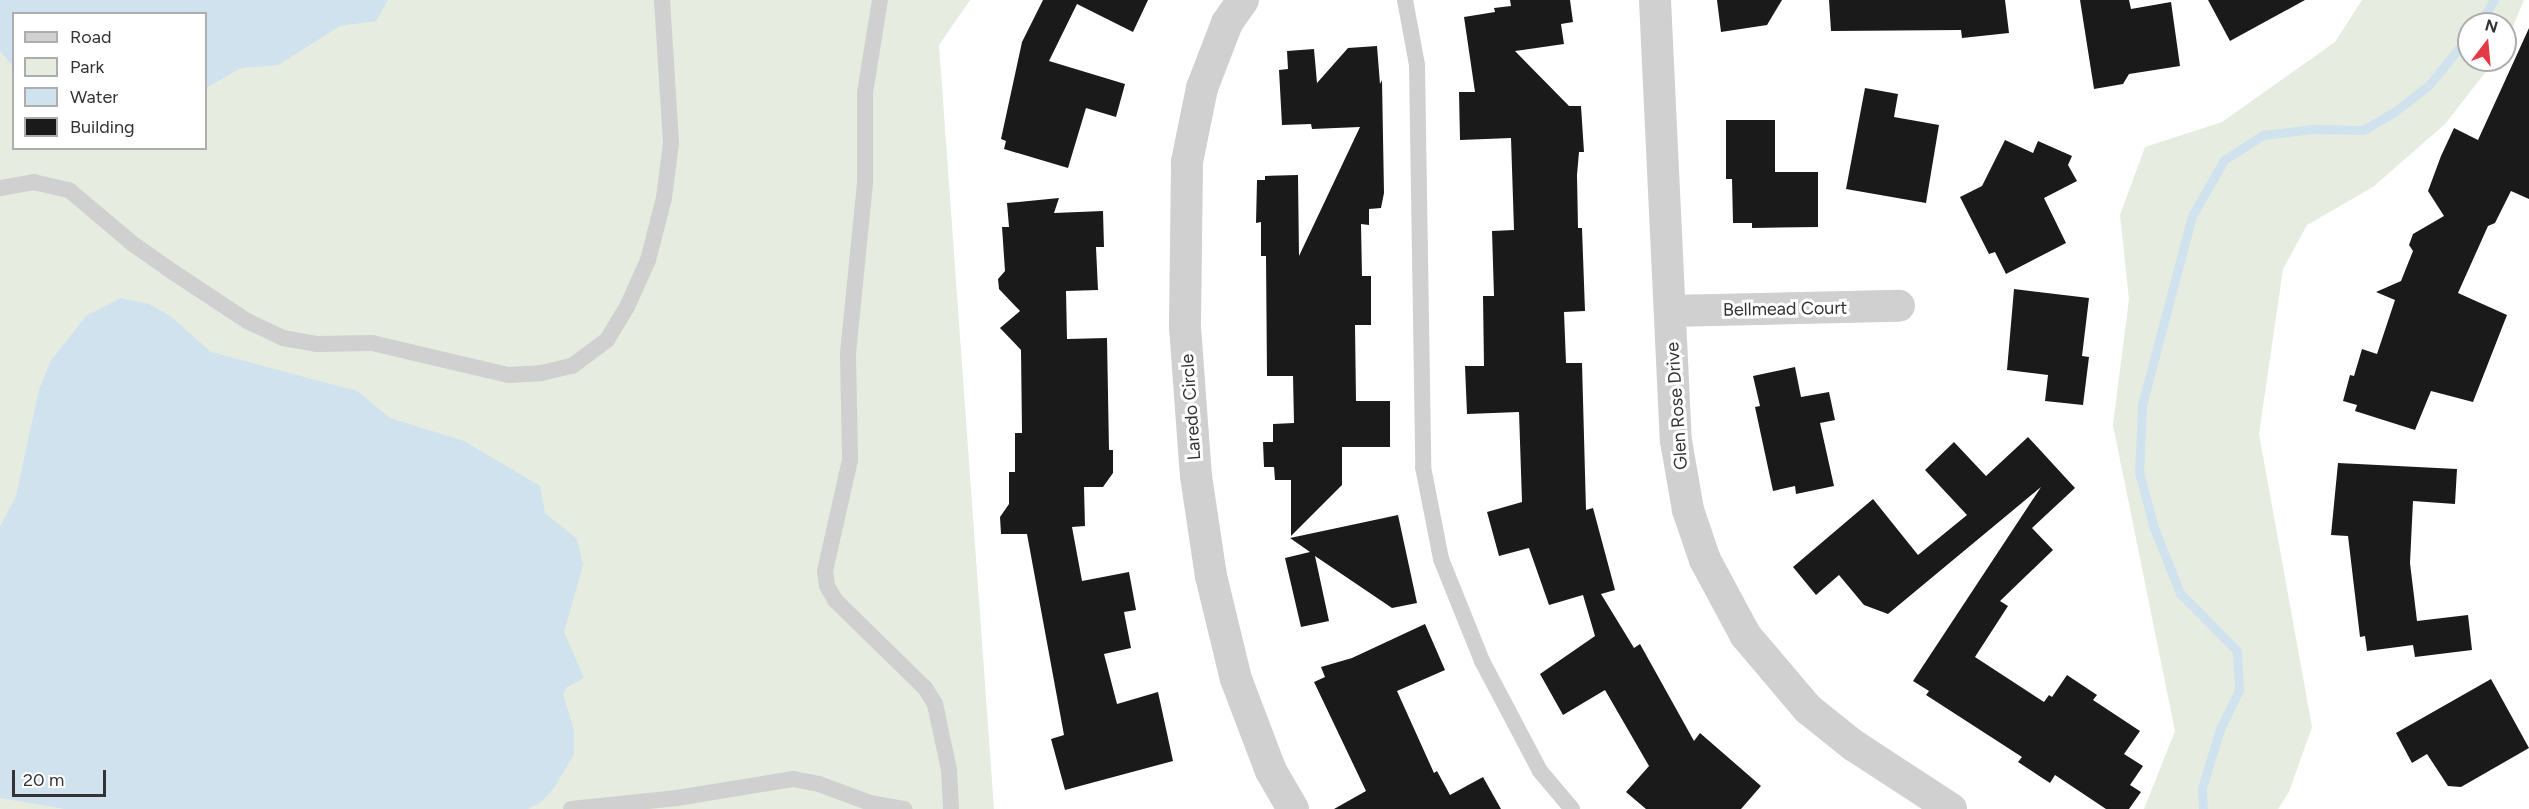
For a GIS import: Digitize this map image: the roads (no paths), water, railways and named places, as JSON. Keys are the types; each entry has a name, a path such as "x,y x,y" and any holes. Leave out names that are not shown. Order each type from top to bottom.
{"street":[{"name":"Laredo Circle","path":"1243,0 1227,23 1202,88 1187,162 1185,327 1196,476 1211,576 1236,679 1271,771 1293,809"},
{"name":"Glen Rose Drive","path":"1655,0 1676,441 1688,510 1726,606 1770,669 1808,709 1853,745 1951,809"},
{"name":"Bellmead Court","path":"1670,311 1899,306"}],"lane":[{"path":"0,188 33,182 69,190 165,266 247,321 283,338 317,344 372,344 508,375 541,373 572,366 607,340 627,307 648,260 664,198 672,143 662,0"},
{"path":"880,0 865,93 863,210 848,354 850,460 825,571 827,586 835,600 925,688 935,704 949,770 951,809"},
{"path":"1405,0 1417,65 1423,467 1438,547 1482,661 1540,771 1572,809"},
{"path":"571,809 670,799 793,779 819,784 870,803 904,809"}],"water":[{"path":"0,0 388,0 376,21 340,26 278,65 241,68 207,87 207,12 12,12 12,66 0,51"},
{"path":"121,298 149,304 169,315 211,352 357,391 390,418 464,441 540,486 545,513 577,539 583,565 564,632 584,678 567,687 563,694 574,730 574,754 554,788 540,803 528,809 65,809 0,798 0,527 16,496 39,390 50,362 86,316"}],"waterway":[{"path":"2486,12 2494,0"},
{"path":"2203,809 2202,788 2220,729 2239,690 2237,651 2180,593 2154,528 2139,472 2142,405 2192,216 2224,160 2263,135 2313,129 2363,130 2393,113 2429,85 2457,51"}]}
